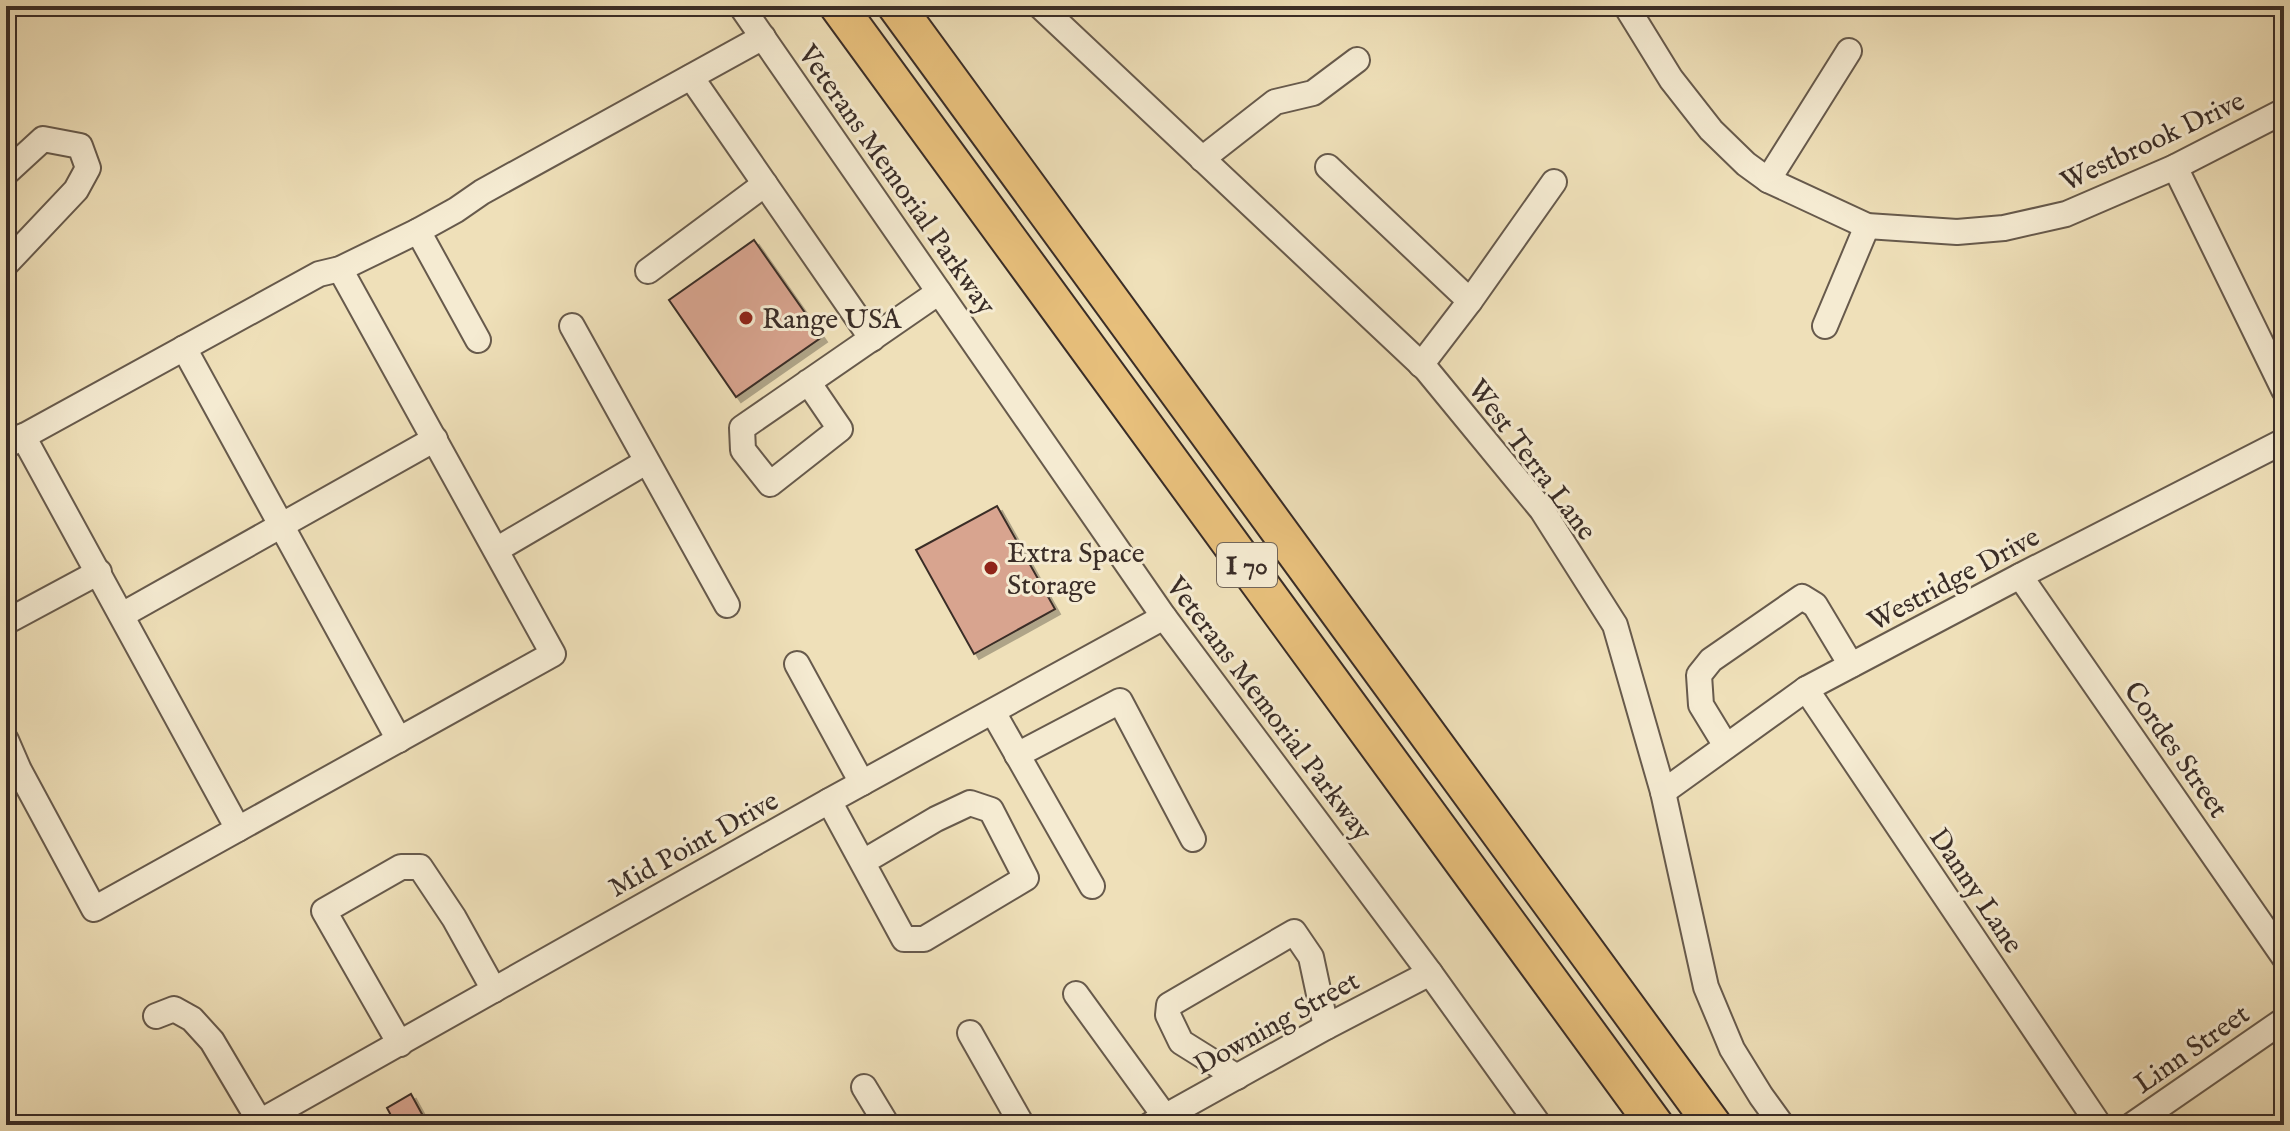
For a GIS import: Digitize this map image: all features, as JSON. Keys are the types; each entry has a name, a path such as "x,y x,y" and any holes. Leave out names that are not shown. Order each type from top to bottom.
{"highway":[{"name":"I 70","path":"838,6 1655,1125"},
{"name":"I 70","path":"896,6 1713,1125"}],"street":[{"name":"Veterans Memorial Parkway","path":"741,6 1164,617 1430,973 1539,1125"},
{"name":"West Terra Lane","path":"1040,6 1421,365 1542,510 1615,625 1663,792 1706,987 1732,1049 1782,1125"},
{"name":"Westbrook Drive","path":"1626,6 1671,79 1711,130 1746,164 1768,180 1867,226 1957,232 2004,228 2066,214 2175,167 2284,111"},
{"path":"238,829 99,572 15,441 319,274 340,269 418,231 482,192 763,37"},
{"path":"1768,180 1849,51"},
{"path":"1202,159 1275,102 1313,93 1357,60"},
{"path":"691,77 872,339"},
{"path":"6,173 43,139 80,146 88,168 76,190 6,264"},
{"path":"1328,167 1470,301"},
{"path":"2175,167 2284,390"},
{"path":"1421,365 1554,182"},
{"path":"648,271 765,184"},
{"path":"1825,326 1867,226"},
{"path":"418,231 478,340"},
{"path":"6,740 94,909 553,654 340,269"},
{"path":"808,382 939,292"},
{"path":"572,326 727,605"},
{"path":"184,348 399,740"},
{"path":"122,615 435,439"},
{"name":"Westridge Drive","path":"1663,792 1806,689 2284,441"},
{"path":"496,550 646,462"},
{"path":"6,622 99,572"},
{"name":"Cordes Street","path":"2020,576 2284,957"},
{"path":"1726,746 1701,705 1699,675 1711,660 1802,597 1815,605 1851,665"},
{"name":"Mid Point Drive","path":"257,1123 829,801 1164,617"},
{"path":"797,664 862,783"},
{"name":"Danny Lane","path":"1806,689 2099,1125"},
{"path":"1017,755 1120,701 1193,839"},
{"path":"993,712 1092,886"},
{"path":"829,801 904,939 924,939 1026,878 991,810 970,803 936,819 863,862"},
{"path":"400,1044 324,911 401,867 420,867 454,918 494,990"},
{"path":"1237,1077 1181,1042 1168,1015 1169,1005 1294,932 1311,957 1326,1027"},
{"name":"Downing Street","path":"1162,1122 1326,1027 1430,973"},
{"path":"1076,994 1162,1122"},
{"path":"156,1016 174,1009 192,1019 212,1041 257,1123"},
{"name":"Linn Street","path":"2132,1125 2284,1020"},
{"path":"970,1033 1022,1125"},
{"path":"864,1087 887,1125"}],"building":[{"name":"Range USA","path":"754,240 822,337 736,397 669,300"},
{"path":"997,506 1055,609 974,654 916,550"},
{"path":"411,1094 428,1125 396,1125 387,1108"}],"place":[{"name":"Range USA","path":"746,318"},
{"name":"Extra Space Storage","path":"991,568"}]}
